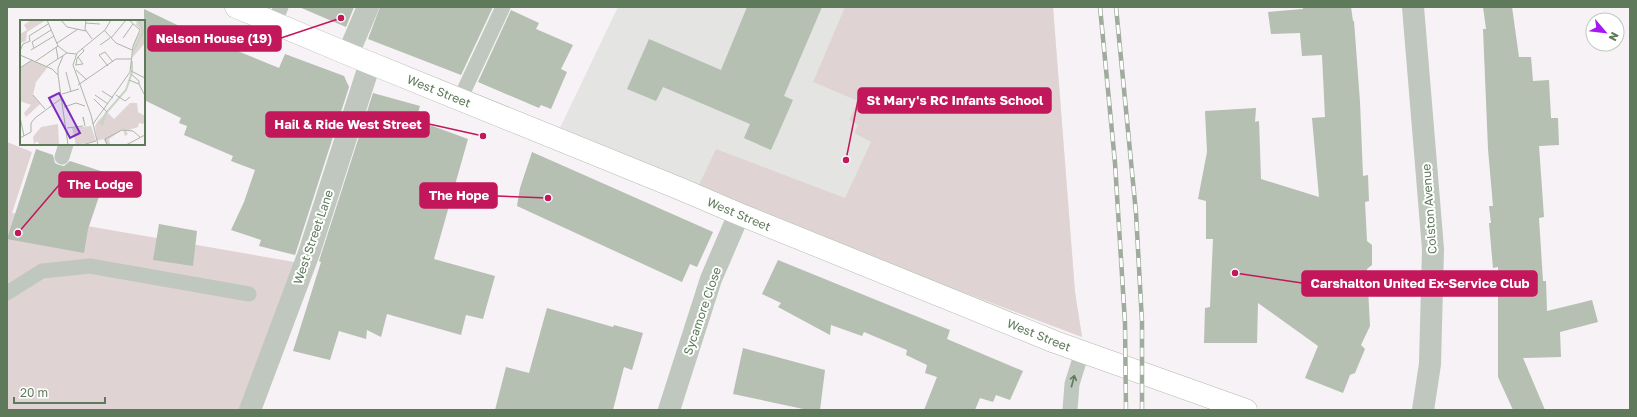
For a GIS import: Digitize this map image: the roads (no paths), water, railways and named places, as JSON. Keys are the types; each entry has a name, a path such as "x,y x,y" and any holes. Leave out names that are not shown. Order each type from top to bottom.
{"main road":[{"name":"West Street","path":"236,7 278,15 348,54 739,214 1082,352 1182,386 1246,410"}],"street":[{"path":"348,54 368,7"},
{"name":"Colston Avenue","path":"1413,7 1433,249 1430,364 1422,410"},
{"name":"West Street Lane","path":"250,410 309,253 370,62"},
{"name":"Sycamore Close","path":"669,410 711,279 739,214"}],"lane":[{"path":"460,99 503,7"},
{"path":"7,294 42,271 90,266 249,294"},
{"path":"1070,410 1072,384 1082,352"}],"railway":[{"path":"1100,7 1115,163 1125,323 1126,410"},
{"path":"1116,7 1136,213 1142,322 1142,410"}],"place":[{"name":"Nelson House (19)","path":"341,18"},
{"name":"Hail & Ride West Street","path":"483,136"},
{"name":"St Mary's RC Infants School","path":"846,160"},
{"name":"The Hope","path":"548,198"},
{"name":"The Lodge","path":"18,233"},
{"name":"Carshalton United Ex-Service Club","path":"1235,273"}]}
